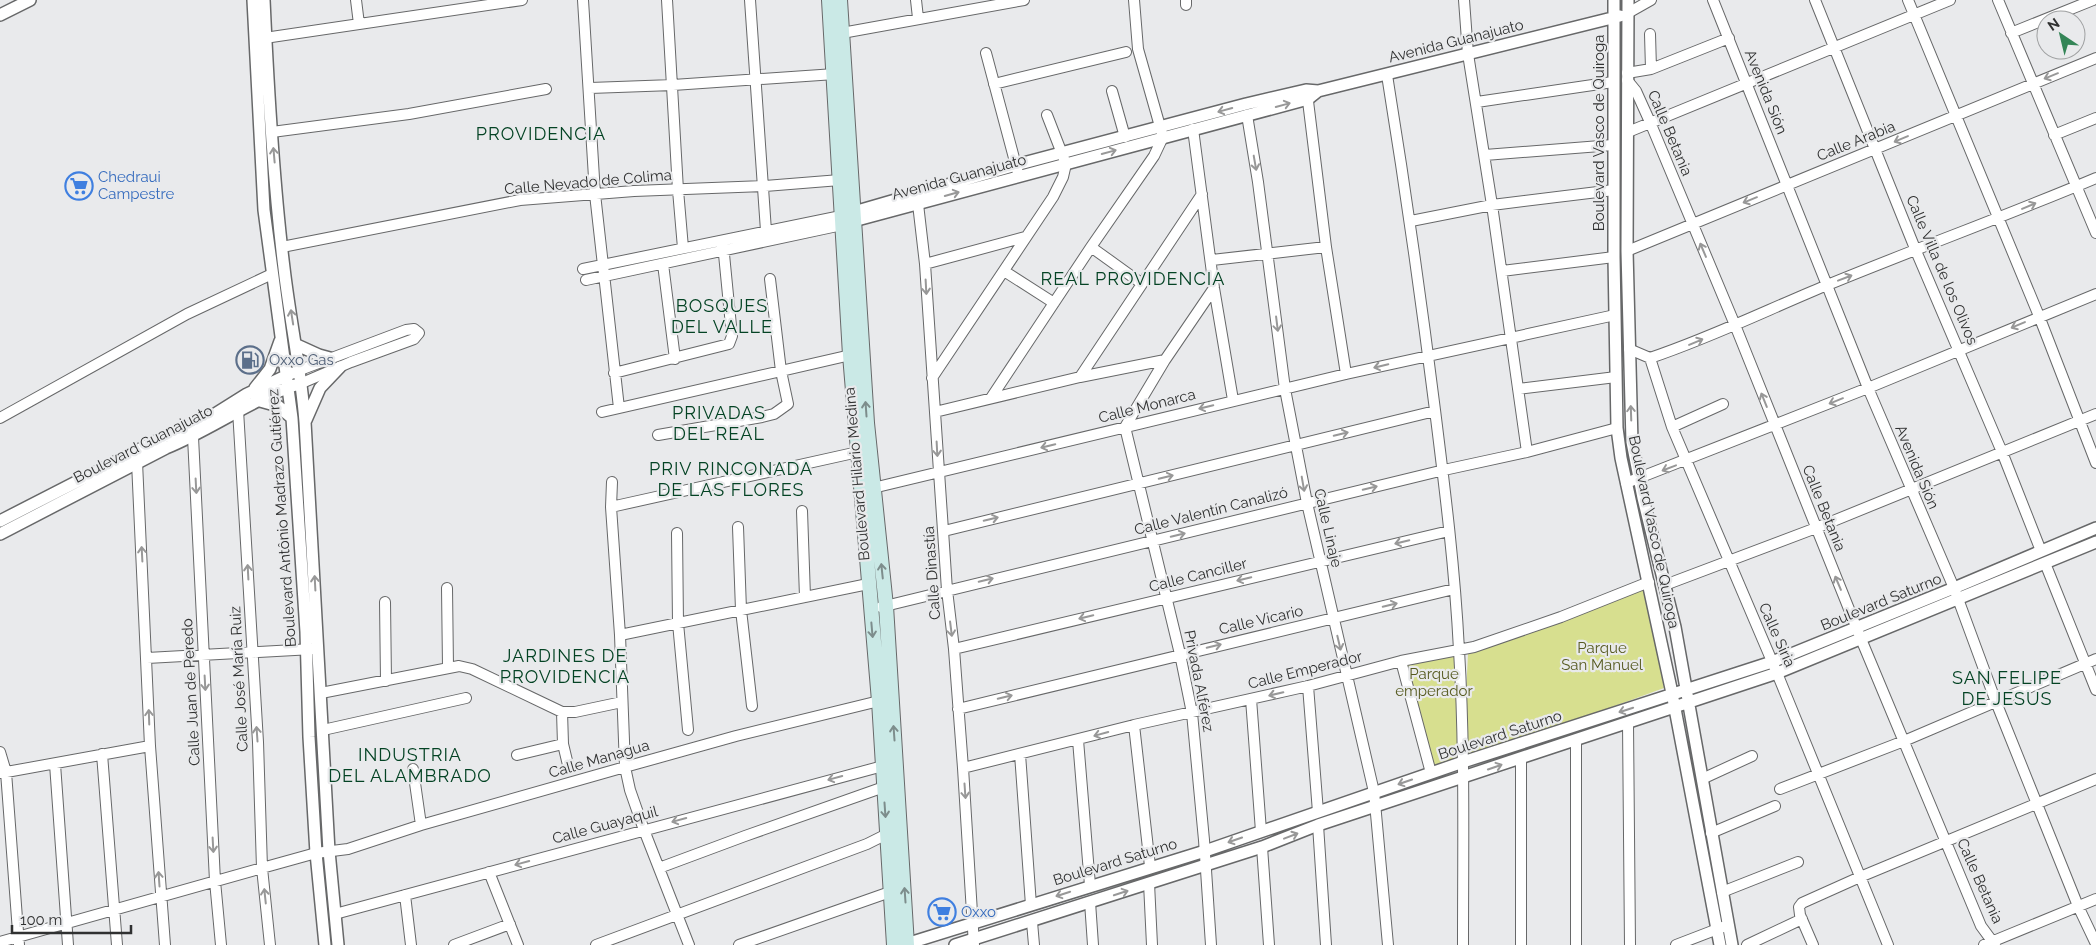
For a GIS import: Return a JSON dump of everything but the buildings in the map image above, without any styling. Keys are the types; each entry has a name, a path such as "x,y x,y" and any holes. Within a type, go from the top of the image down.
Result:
{"main road":[{"name":"Boulevard Hilario Medina","path":"830,0 840,180 848,218"},
{"name":"Boulevard Hilario Medina","path":"840,0 848,218 856,354 858,452 879,701 890,892 903,945"},
{"name":"Boulevard Hilario Medina","path":"856,354 886,606 903,945"}],"street":[{"path":"0,15 30,0"},
{"name":"Boulevard Antônio Madrazo Gutiérrez","path":"253,0 272,132 282,247 302,383 329,851 338,945"},
{"name":"Boulevard Antônio Madrazo Gutiérrez","path":"264,0 260,39 264,210 292,418 316,853 325,945"},
{"path":"356,0 359,24"},
{"path":"260,39 522,0"},
{"path":"583,0 590,88 595,194 619,408"},
{"path":"667,0 683,248"},
{"path":"750,0 765,186 766,231"},
{"path":"916,0 918,18"},
{"path":"842,33 1024,0"},
{"path":"991,398 1154,156 1162,132 1138,50 1134,0"},
{"path":"1464,0 1468,54 1485,154 1527,452"},
{"name":"Avenida Guanajuato","path":"586,280 663,264 766,231 848,218 1018,170 1602,19 1614,8 1650,0"},
{"name":"Avenida Sión","path":"1713,0 1826,285 1910,488 1956,593 1996,702 2078,906 2096,944"},
{"name":"Calle Villa de los Olivos","path":"1815,0 1916,251 1960,351 2041,551"},
{"path":"1908,0 2039,316 2096,463"},
{"path":"1628,132 1746,82 1950,0"},
{"path":"1998,0 2096,233"},
{"path":"2011,33 2093,0"},
{"name":"Boulevard Vasco de Quiroga","path":"1629,4 1627,251 1632,442 1639,479 1675,626 1687,702 1732,945"},
{"name":"Boulevard Vasco de Quiroga","path":"1614,8 1614,257 1617,428 1626,483 1672,693 1720,945"},
{"name":"Calle Betania","path":"1650,34 1651,69"},
{"path":"1627,77 1729,38"},
{"path":"994,84 1126,52"},
{"path":"986,53 1018,170"},
{"name":"Calle Arabia","path":"1627,251 2096,58"},
{"path":"590,88 673,85 835,74"},
{"path":"1387,75 1411,221 1444,470 1459,650 1463,762 1463,945"},
{"name":"Calle Betania","path":"1627,77 1636,90 1650,122 1735,325 1859,634 1981,926 1991,944"},
{"path":"1477,102 1613,82"},
{"path":"272,132 408,114 546,88"},
{"path":"1112,91 1125,137"},
{"path":"1311,93 1326,248 1346,374"},
{"name":"Avenida Guanajuato","path":"1064,159 1125,137 1193,130 1247,115 1311,93"},
{"path":"932,378 1004,271 1063,177 1064,159 1047,115"},
{"name":"Calle Linaje","path":"1247,115 1268,253 1285,388 1307,503 1377,806 1388,945"},
{"path":"2054,135 2096,118"},
{"path":"1193,130 1212,260 1214,288 1233,400"},
{"path":"1485,154 1614,145"},
{"name":"Avenida Guanajuato","path":"583,269 683,248 723,246 918,204 1018,170"},
{"path":"1629,349 1650,358 1689,345 1826,285 1998,219 2096,178"},
{"name":"Calle Nevado de Colima","path":"282,247 512,202 595,194 765,186 840,180"},
{"path":"1411,221 1492,205 1614,190"},
{"path":"1080,376 1202,194"},
{"name":"Calle Dinastía","path":"918,204 925,264 938,472 947,590 954,649 974,942"},
{"path":"925,264 1025,237"},
{"path":"614,373 729,344 731,341 723,246"},
{"path":"1092,246 1141,283"},
{"path":"1212,260 1326,248"},
{"path":"1502,271 1614,257"},
{"path":"663,264 674,359"},
{"path":"1004,271 1054,303"},
{"path":"0,418 187,314 272,274"},
{"path":"658,436 762,417 782,410 788,404 781,371 770,279"},
{"path":"1125,427 1165,360 1214,288"},
{"path":"1626,483 1775,426 2096,294"},
{"name":"Calle Monarca","path":"873,488 1233,400 1511,336 1615,315"},
{"path":"300,370 406,330 414,328 418,331 418,336 414,339 302,383"},
{"path":"280,340 270,369 256,396 278,406 292,418"},
{"path":"296,346 330,358"},
{"path":"602,412 856,354"},
{"name":"Calle Siria","path":"1650,358 1672,427 1777,673 1888,945"},
{"path":"935,412 1080,376 1165,360"},
{"path":"305,422 320,388 340,367"},
{"name":"Boulevard Guanajuato","path":"0,534 137,462 193,437 238,410 286,375 300,370"},
{"path":"1518,389 1616,377"},
{"name":"Boulevard Guanajuato","path":"0,520 164,437 204,421 256,396 302,383"},
{"path":"1672,427 1723,404"},
{"name":"Calle José María Ruiz","path":"238,410 253,652 262,868 270,945"},
{"path":"944,531 1435,411"},
{"path":"1665,585 1816,528 1910,488 2096,414"},
{"name":"Privada Alférez","path":"1125,427 1180,654 1192,713 1205,850 1211,945"},
{"name":"Calle Valentín Canalizó","path":"870,608 886,606 1444,470 1527,452 1617,428"},
{"name":"Calle Juan de Peredo","path":"193,437 215,881 221,945"},
{"path":"611,507 858,452"},
{"path":"137,462 150,746 165,945"},
{"path":"612,482 611,507 620,635 625,767 630,790 644,830 689,945"},
{"path":"802,511 805,597"},
{"path":"738,527 741,610 752,706"},
{"name":"Boulevard Saturno","path":"955,945 974,942 1090,902 1262,847 1318,825 1777,673 1859,634 1956,593 2041,551 2096,528"},
{"name":"Calle Canciller","path":"954,649 1449,531"},
{"path":"677,532 678,623 688,730"},
{"name":"Boulevard Saturno","path":"1956,593 2045,563 2096,542"},
{"path":"2045,563 2096,690"},
{"name":"Calle Emperador","path":"963,768 1134,725 1308,686 1401,661 1459,650 1493,641 1561,617 1649,582"},
{"path":"620,635 868,584"},
{"path":"447,588 448,667"},
{"name":"Calle Vicario","path":"958,709 1454,589"},
{"path":"385,602 386,681"},
{"name":"Boulevard Saturno","path":"903,945 1205,850 1463,762 1859,634"},
{"path":"147,658 318,649"},
{"path":"1780,789 1904,741 2096,659"},
{"path":"1401,661 1431,773"},
{"path":"321,693 459,666 472,669 562,712 575,712 622,702"},
{"path":"1308,686 1318,812"},
{"path":"323,730 466,698"},
{"path":"1251,699 1261,831"},
{"name":"Calle Managua","path":"0,942 19,941 66,924 215,881 316,853 348,849 421,825 736,736 879,701"},
{"path":"562,712 563,744 568,765"},
{"path":"1628,723 1630,945"},
{"path":"1134,725 1150,866"},
{"path":"1078,740 1090,885"},
{"path":"1576,740 1576,945"},
{"path":"518,755 563,744"},
{"path":"3,773 150,746"},
{"path":"0,752 19,941"},
{"path":"102,754 117,945"},
{"path":"1020,754 1031,905"},
{"path":"1702,779 1752,756"},
{"path":"1521,758 1521,945"},
{"path":"55,764 68,945"},
{"name":"Calle Guayaquil","path":"335,914 883,766"},
{"path":"413,769 421,825"},
{"path":"1813,945 1802,919 1799,906 1811,898 2096,779"},
{"path":"659,868 884,787"},
{"path":"1711,832 1775,806"},
{"path":"1318,825 1326,945"},
{"path":"596,945 867,844 887,834"},
{"path":"1262,847 1268,945"},
{"path":"1722,892 1798,862"},
{"path":"489,872 518,945"},
{"path":"1149,883 1152,945"},
{"path":"739,945 890,892"},
{"path":"406,895 411,945"},
{"path":"1991,944 2096,899"},
{"path":"1090,902 1093,945"},
{"path":"1747,945 1802,919"},
{"path":"1032,922 1034,945"},
{"path":"454,945 510,924"},
{"path":"1680,944 1728,924"}],"green space":[{"name":"Parque San Manuel","path":"1646,586 1664,688 1431,773 1401,661 1459,650 1463,753 1468,654"}],"place":[{"name":"Chedraui Campestre","path":"79,186"},
{"name":"Oxxo Gas","path":"250,360"},
{"name":"Oxxo","path":"942,912"}],"district":[{"name":"PROVIDENCIA","path":"541,133"},
{"name":"REAL PROVIDENCIA","path":"1133,278"},
{"name":"BOSQUES DEL VALLE","path":"722,315"},
{"name":"PRIVADAS DEL REAL","path":"719,422"},
{"name":"PRIV RINCONADA DE LAS FLORES","path":"731,478"},
{"name":"JARDINES DE PROVIDENCIA","path":"565,665"},
{"name":"SAN FELIPE DE JESUS","path":"2007,688"},
{"name":"INDUSTRIA DEL ALAMBRADO","path":"410,764"}],"park label":[{"name":"Parque emperador","path":"1434,682"}]}
